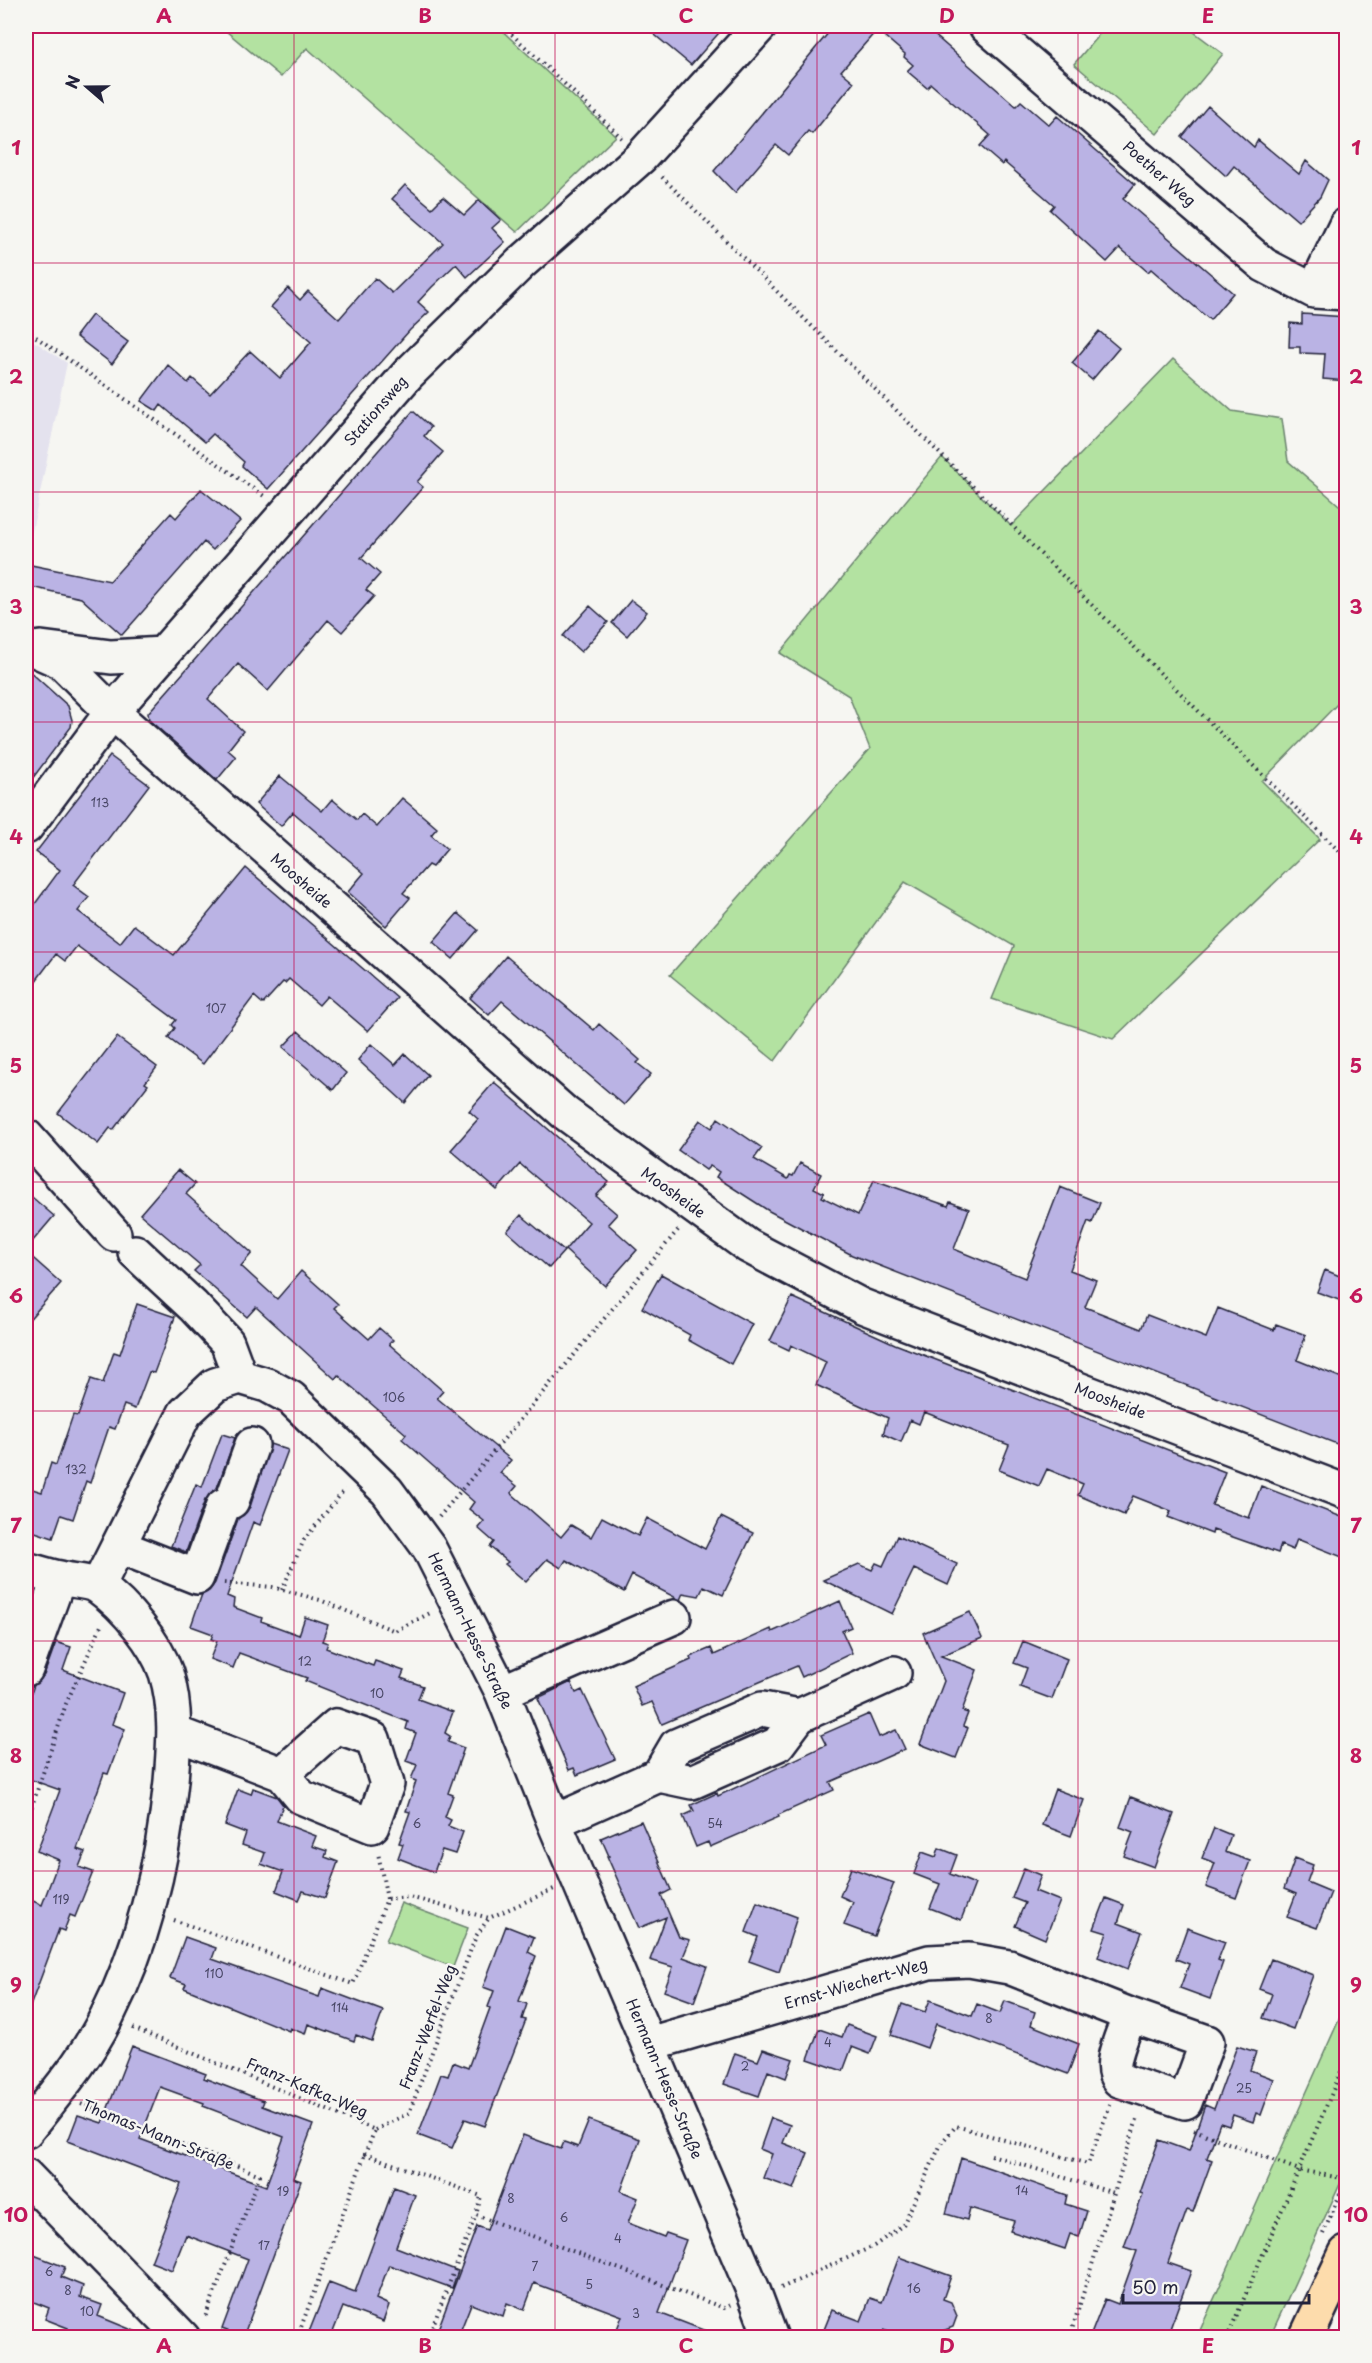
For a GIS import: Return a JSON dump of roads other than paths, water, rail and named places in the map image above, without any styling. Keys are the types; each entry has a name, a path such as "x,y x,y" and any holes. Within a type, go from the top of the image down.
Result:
{"main road":[{"path":"1305,2337 1347,2253"}],"street":[{"name":"Stationsweg","path":"26,827 112,712 408,374 521,263 641,156 760,26"},
{"name":"Poether Weg","path":"986,26 1264,266 1314,291 1347,293"},
{"path":"1314,291 1347,225"},
{"path":"28,646 111,657 163,654"},
{"name":"Moosheide","path":"28,646 62,662 112,712 565,1113 747,1246 862,1306 1347,1492"},
{"path":"26,1136 125,1243 193,1306 227,1342 240,1377 215,1385 185,1413 118,1546 106,1593"},
{"name":"Hermann-Hesse-Straße","path":"240,1377 267,1386 291,1398 387,1491 429,1548 502,1692 554,1822 771,2337"},
{"path":"118,1546 197,1577 223,1506 232,1501 252,1445"},
{"path":"26,1569 106,1593 137,1624 154,1648 166,1672 175,1733 167,1824 148,1910 107,2017 81,2062 26,2131"},
{"path":"26,1670 59,1578"},
{"path":"502,1692 674,1617"},
{"path":"554,1822 659,1775 675,1746 762,1708 799,1716 894,1673"},
{"path":"175,1733 282,1774 301,1797 372,1826 387,1784 373,1739 336,1726 282,1774"},
{"name":"Ernst-Wiechert-Weg","path":"649,2044 929,1962 969,1960 1009,1967 1130,2015 1207,2042 1185,2102 1132,2084 1115,2075 1113,2065 1130,2015"},
{"path":"26,2176 192,2332"}]}
